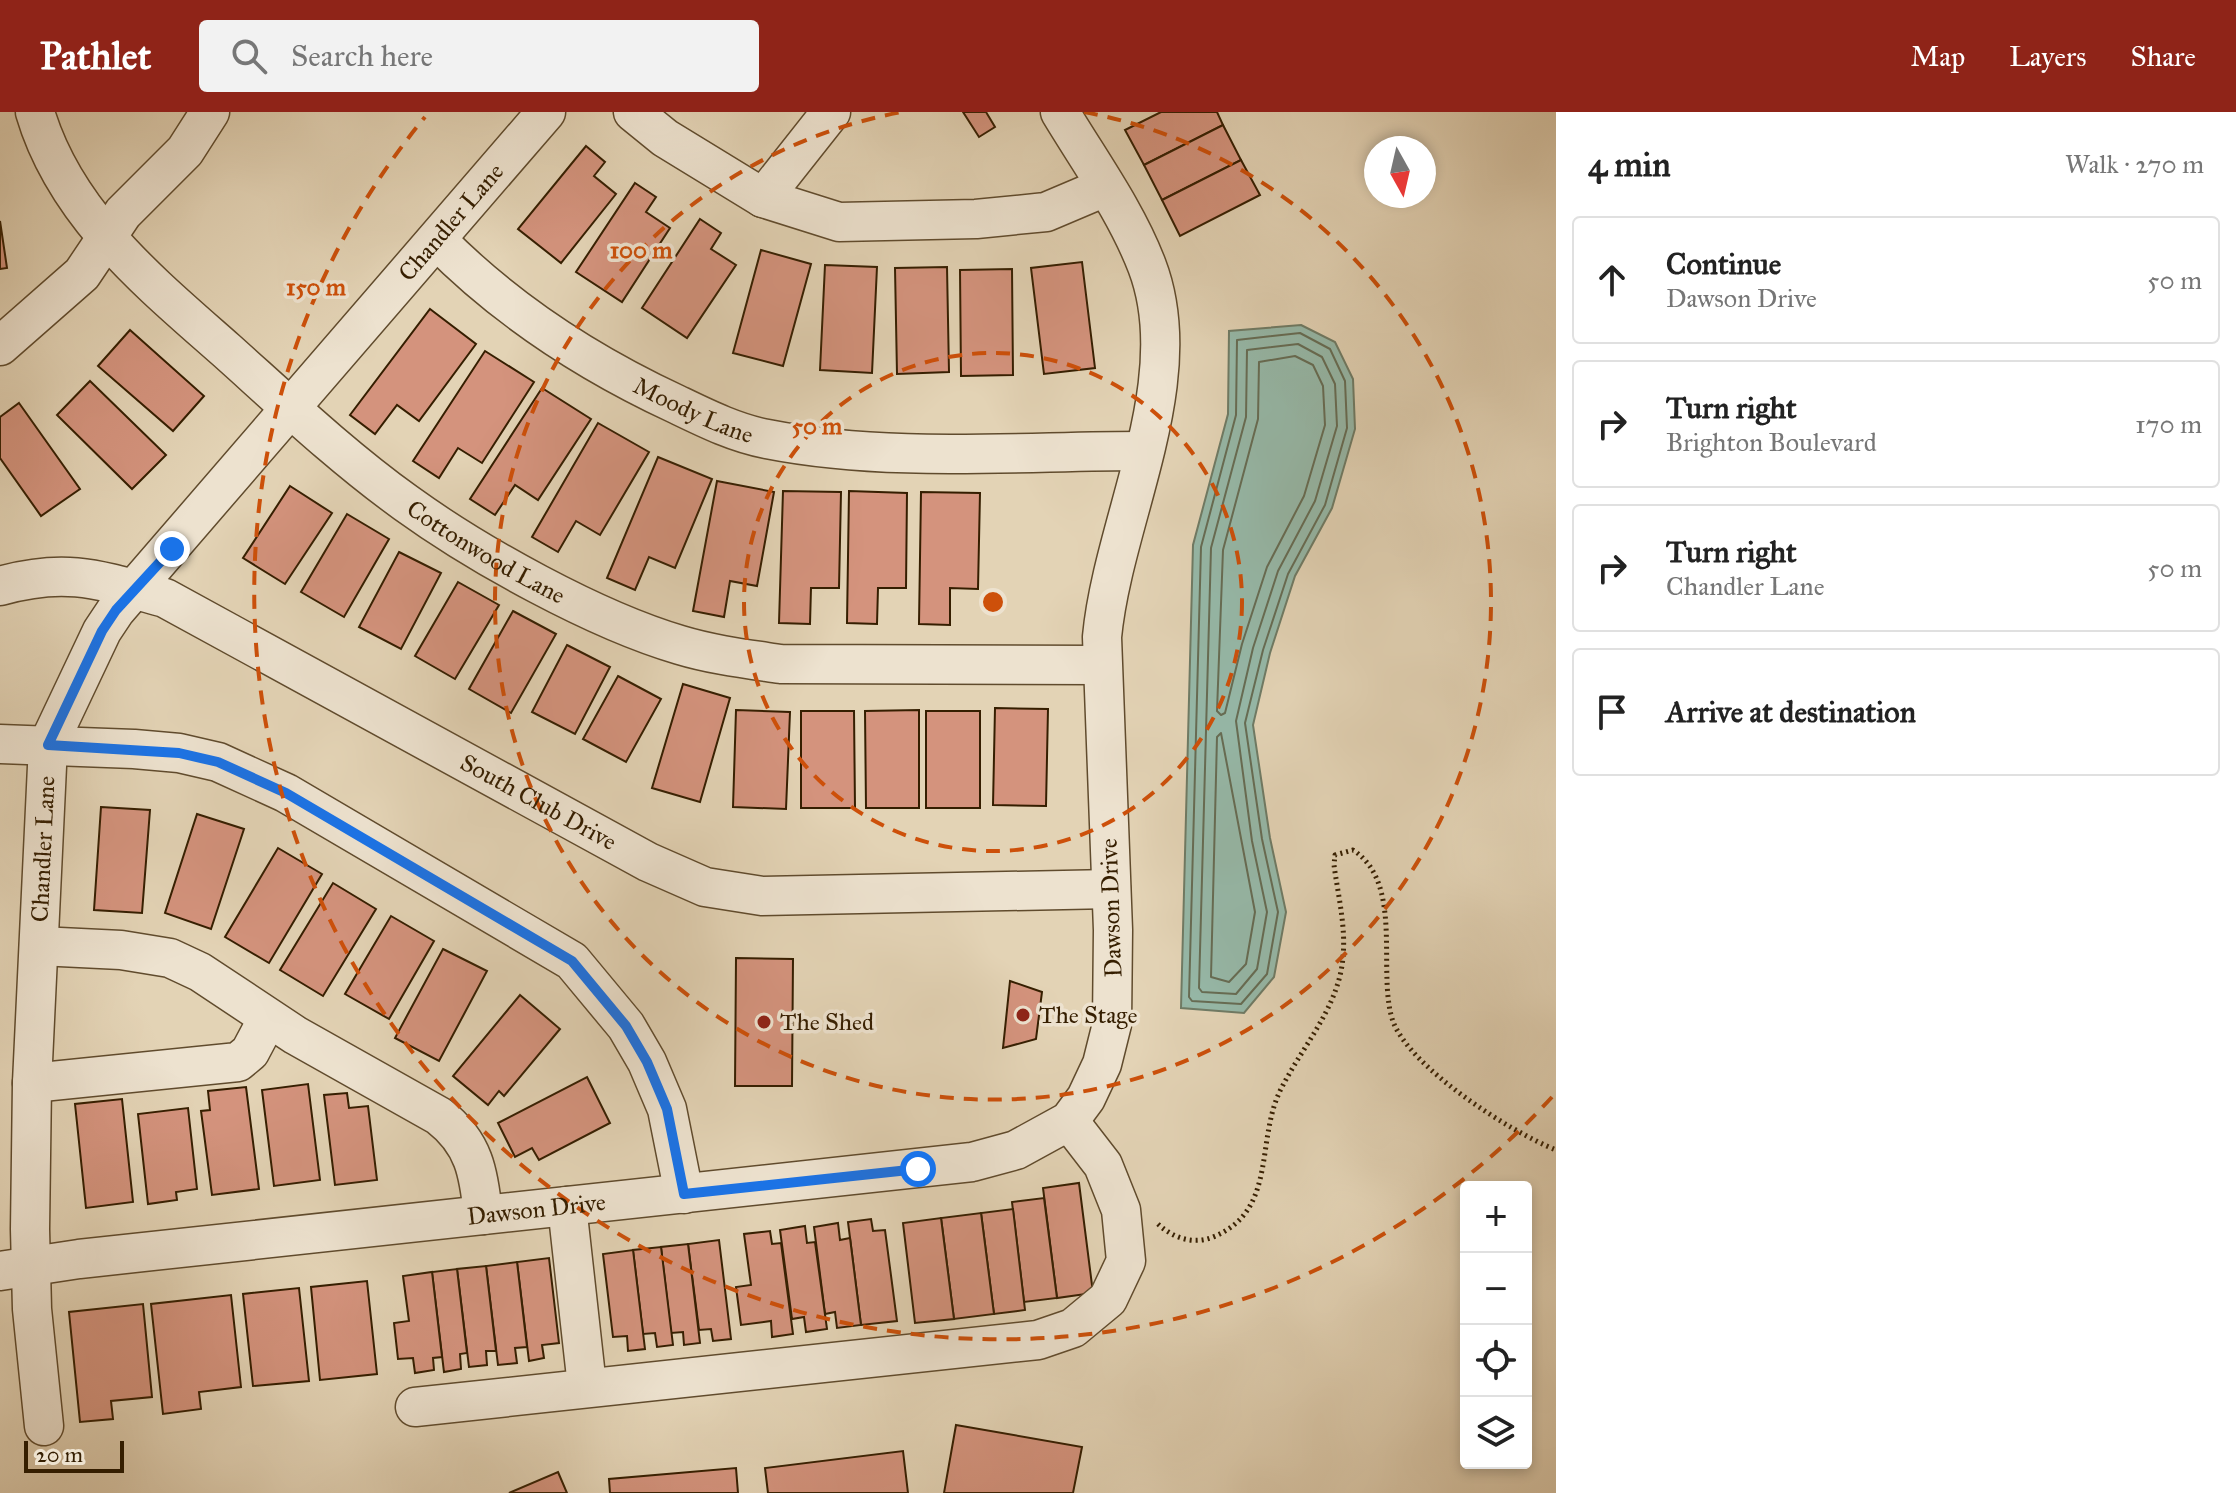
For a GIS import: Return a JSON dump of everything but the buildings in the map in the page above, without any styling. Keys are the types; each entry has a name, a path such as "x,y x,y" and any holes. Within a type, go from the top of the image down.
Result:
{"street":[{"name":"Cottonwood Lane","path":"35,112 55,162 93,223 139,273 290,408 385,487 440,527 631,628 681,646 781,664 1101,665"},
{"path":"0,346 82,274 123,213 185,151 210,112"},
{"name":"Chandler Lane","path":"44,1426 16,1268 32,1083 48,745 102,631 134,590 546,112"},
{"path":"633,112 665,138 763,198 839,222 976,219 1046,212 1105,187"},
{"path":"763,198 831,112"},
{"name":"Dawson Drive","path":"16,1268 972,1162 1016,1150 1069,1121 1086,1098 1102,1064 1112,1024 1111,889 1101,665 1105,605 1143,451 1159,366 1155,298 1148,268 1124,216 1060,112"},
{"name":"Moody Lane","path":"437,240 459,263 548,334 605,371 714,422 765,439 875,451 1143,451"},
{"name":"South Club Drive","path":"0,586 53,575 88,577 165,598 658,867 705,887 762,896 1111,889"},
{"path":"0,744 179,753 244,772 286,793 572,961 626,1026 647,1062 667,1109 684,1194"},
{"path":"39,946 121,950 170,958 200,972 268,1018 456,1130 478,1167 483,1215"},
{"path":"32,1083 238,1062 250,1052 268,1018"},
{"path":"415,1407 587,1386 1038,1340 1073,1328 1108,1299 1126,1261 1121,1210 1103,1165 1069,1121"},
{"path":"567,1206 587,1386"}],"path":[{"path":"1152,1211 1159,1225 1186,1241 1205,1240 1222,1234 1249,1211 1261,1185 1275,1101 1325,1015 1339,977 1343,940 1334,865 1335,855 1345,850 1353,850 1367,863 1383,902 1388,942 1388,1001 1399,1034 1429,1066 1478,1107 1531,1140 1556,1150"}],"water":[{"path":"1301,325 1335,342 1353,379 1355,429 1332,508 1295,576 1270,653 1253,725 1270,838 1286,912 1274,977 1244,1013 1181,1008 1193,545 1228,414 1229,331"}],"place":[{"name":"The Stage","path":"1023,1015"},
{"name":"The Shed","path":"764,1022"}],"route":[{"path":"172,549 116,610 102,631 48,745 179,753 244,772 286,793 572,961 626,1026 647,1062 667,1109 684,1194 918,1169"}]}
